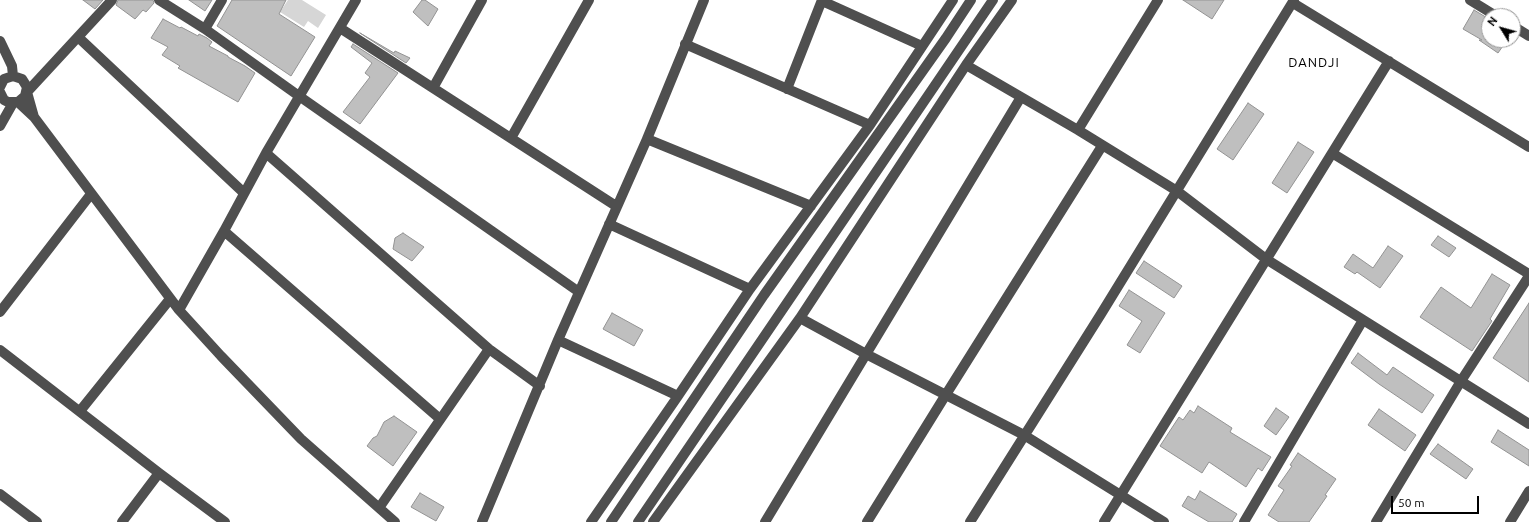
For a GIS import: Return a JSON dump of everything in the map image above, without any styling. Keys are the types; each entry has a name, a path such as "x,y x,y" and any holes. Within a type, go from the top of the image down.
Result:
{"street":[{"path":"0,126 15,103 22,100 26,92 112,0"},
{"path":"159,0 205,29 578,292"},
{"path":"205,29 222,0"},
{"path":"179,310 224,232 298,96 356,0"},
{"path":"433,88 482,0"},
{"path":"511,138 589,0"},
{"path":"482,522 578,292 646,139 704,0"},
{"path":"787,89 822,0 922,46"},
{"path":"591,522 750,289 870,125 952,0"},
{"path":"611,522 764,295 946,38 971,0"},
{"path":"638,522 993,0"},
{"path":"653,522 800,318 966,65 1012,0"},
{"path":"1078,130 1158,0"},
{"path":"1470,0 1483,8"},
{"path":"970,522 1294,1 1388,61 1529,147"},
{"path":"340,28 616,206"},
{"path":"78,37 244,193"},
{"path":"0,41 12,66 13,76"},
{"path":"686,44 870,125"},
{"path":"1104,522 1388,61"},
{"path":"966,65 1078,130 1177,191 1266,259 1529,424"},
{"path":"34,117 26,92 25,83 22,79 13,76 4,79 0,87 4,100 15,103 34,117 179,310 301,439 395,522"},
{"path":"765,522 1021,97"},
{"path":"646,139 811,206"},
{"path":"867,522 1102,146"},
{"path":"266,153 489,349 540,386"},
{"path":"1332,153 1529,275 1461,381 1376,522"},
{"path":"0,312 91,194"},
{"path":"609,224 750,289"},
{"path":"224,232 440,419"},
{"path":"80,411 170,299"},
{"path":"800,318 945,396 1024,435 1164,522"},
{"path":"1244,522 1363,320"},
{"path":"558,340 678,396"},
{"path":"379,508 489,349"},
{"path":"0,350 225,522"},
{"path":"122,522 159,473"},
{"path":"1510,522 1529,491"},
{"path":"0,494 37,522"}],"shaded area":[{"path":"288,0 302,0 326,15 318,28 308,21 304,27 280,12"}],"building":[{"path":"83,0 103,0 95,9"},
{"path":"118,0 153,0 154,3 146,12 143,10 135,19 116,5"},
{"path":"189,0 212,0 205,11"},
{"path":"232,0 286,0 279,14 315,37 291,76 217,26"},
{"path":"422,0 425,0 438,9 428,26 413,12"},
{"path":"1183,0 1224,0 1212,19"},
{"path":"1474,10 1481,14 1481,39 1463,29"},
{"path":"163,19 198,36 199,34 207,38 212,42 209,46 255,73 238,102 178,68 180,66 162,55 168,47 151,38"},
{"path":"360,33 394,53 395,51 410,58 406,63"},
{"path":"353,44 398,73 360,124 343,112 370,77 365,73 372,63 351,47"},
{"path":"1491,48 1501,48 1498,53"},
{"path":"1248,103 1264,114 1233,160 1217,149"},
{"path":"1298,142 1314,152 1287,193 1272,183"},
{"path":"403,233 424,247 412,261 393,249 395,238"},
{"path":"1438,236 1456,248 1449,257 1431,245"},
{"path":"1388,246 1403,256 1380,288 1357,272 1355,274 1344,267 1353,254 1373,268"},
{"path":"1144,261 1182,286 1174,298 1136,273"},
{"path":"1492,274 1510,285 1490,319 1492,321 1472,351 1420,317 1441,287 1471,308"},
{"path":"1129,290 1165,313 1140,353 1127,345 1142,321 1119,306"},
{"path":"1529,303 1529,382 1493,358"},
{"path":"612,313 643,330 634,346 603,329"},
{"path":"1358,353 1387,375 1393,367 1434,395 1422,413 1351,363"},
{"path":"1198,406 1232,428 1230,432 1271,457 1262,471 1258,468 1246,487 1209,462 1202,473 1160,446 1179,417 1183,420 1190,410 1194,413"},
{"path":"1276,408 1289,417 1276,435 1264,426"},
{"path":"1379,409 1416,435 1405,451 1368,425"},
{"path":"394,416 417,432 393,466 367,446 373,438 377,436 384,422"},
{"path":"1498,430 1529,450 1529,466 1491,442"},
{"path":"1438,444 1473,469 1466,479 1430,454"},
{"path":"1298,453 1336,479 1325,495 1327,496 1309,522 1279,522 1268,515 1284,490 1278,486 1292,466 1290,465"},
{"path":"1200,491 1237,514 1232,522 1209,522 1182,506 1188,496 1195,500"},
{"path":"420,493 444,507 436,521 411,507"}],"district":[{"name":"DANDJI","path":"1314,63"}]}
